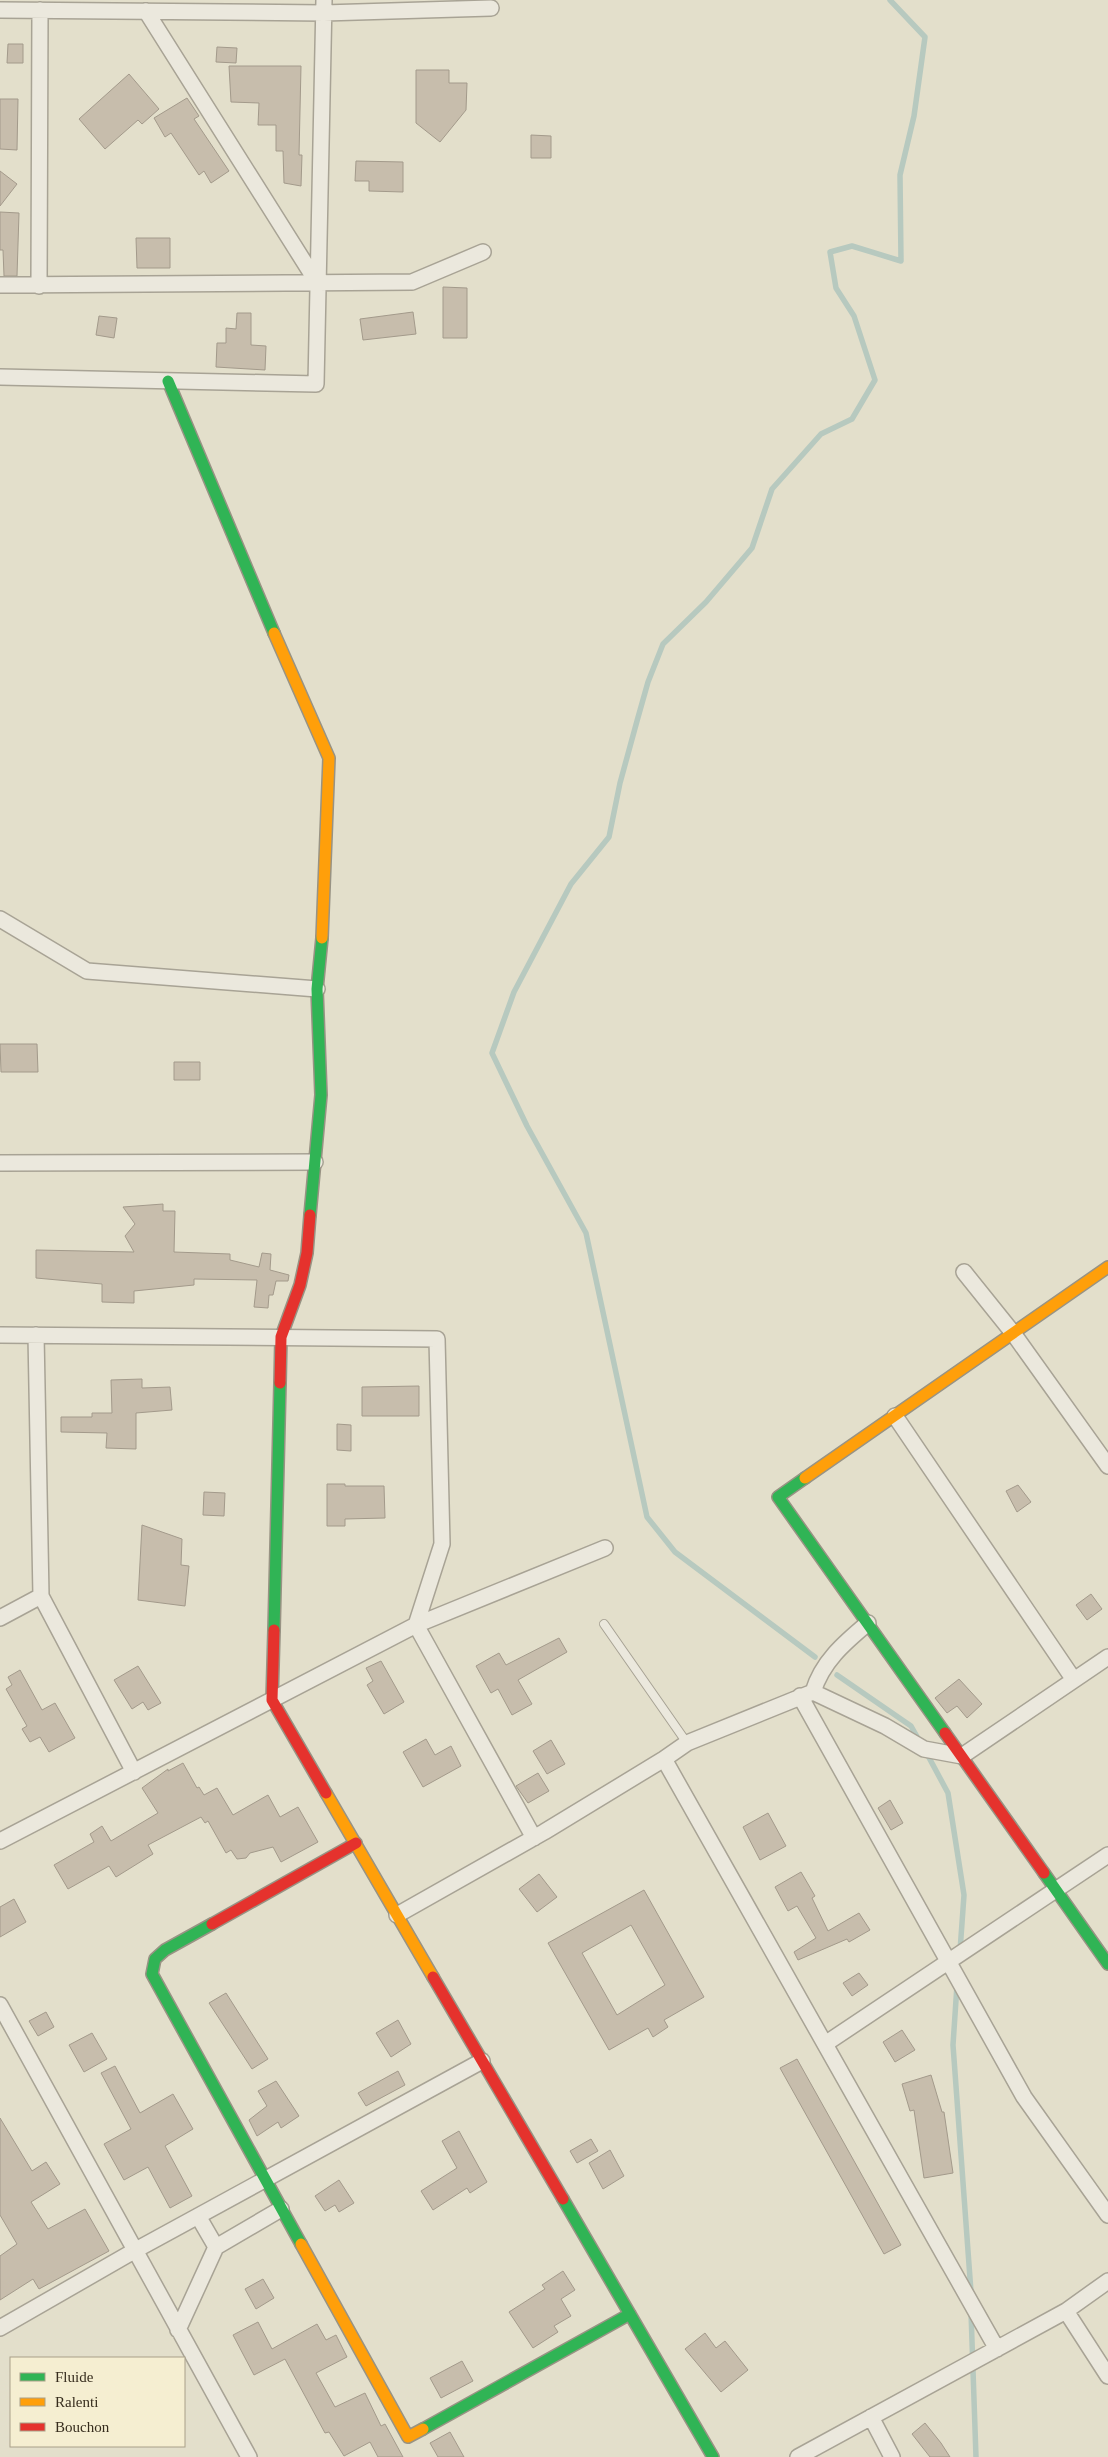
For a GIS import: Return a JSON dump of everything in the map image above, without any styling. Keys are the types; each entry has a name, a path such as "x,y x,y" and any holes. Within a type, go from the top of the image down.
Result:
{"street":[{"path":"0,377 316,384 324,6"},
{"path":"0,10 146,11 324,6 491,8"},
{"path":"39,286 40,10"},
{"path":"146,11 318,284"},
{"path":"0,285 412,282 483,252"},
{"path":"168,381 240,554 330,758 322,951 317,989 321,1095 307,1253 300,1286 281,1337 272,1700 713,2457"},
{"path":"0,918 87,971 317,989"},
{"path":"0,1163 315,1162"},
{"path":"1108,1267 778,1498 1108,1964"},
{"path":"964,1272 1013,1334 1108,1466"},
{"path":"0,1335 437,1339 442,1544 416,1625 534,1838"},
{"path":"36,1336 41,1596 134,1772"},
{"path":"895,1416 1074,1680"},
{"path":"0,1841 416,1625 605,1548"},
{"path":"0,1618 41,1596"},
{"path":"397,1915 534,1838 687,1743 807,1694 818,1675 838,1649 868,1623"},
{"path":"807,1694 885,1726 924,1748 962,1756 1108,1657"},
{"path":"807,1694 948,1962 1024,2097 1108,2215"},
{"path":"664,1759 997,2349"},
{"path":"356,1843 166,1950 155,1959 152,1974 408,2437 630,2314"},
{"path":"825,2044 1108,1855"},
{"path":"0,2006 249,2457"},
{"path":"0,2328 134,2251 482,2061"},
{"path":"178,2330 216,2247 281,2209"},
{"path":"198,2216 216,2247"},
{"path":"798,2457 1066,2311 1108,2281"},
{"path":"1066,2311 1108,2376"},
{"path":"871,2417 892,2457"}],"lane":[{"path":"604,1624 687,1743"}],"building":[{"path":"8,44 23,44 23,63 7,63"},
{"path":"217,47 237,48 236,63 216,62"},
{"path":"229,66 301,66 299,155 302,155 301,186 284,183 283,151 276,151 276,125 258,125 259,103 231,102"},
{"path":"416,70 449,70 449,83 467,83 466,110 440,142 416,123"},
{"path":"129,74 159,109 142,124 138,120 105,149 79,119"},
{"path":"187,98 199,116 194,119 229,171 211,183 204,171 199,175 171,133 165,137 154,118"},
{"path":"0,99 18,99 17,150 0,149"},
{"path":"531,135 551,136 551,158 531,158"},
{"path":"356,161 403,162 403,192 369,191 369,181 355,181"},
{"path":"0,171 17,184 0,206"},
{"path":"0,212 19,213 17,276 4,276 3,250 0,250"},
{"path":"136,238 170,238 170,268 137,268"},
{"path":"443,287 467,288 467,338 443,338"},
{"path":"413,312 416,334 363,340 360,319"},
{"path":"237,313 251,313 251,345 266,346 265,370 216,367 217,343 226,343 226,328 236,329"},
{"path":"99,316 117,318 114,338 96,335"},
{"path":"0,1044 37,1044 38,1072 1,1072"},
{"path":"174,1062 200,1062 200,1080 174,1080"},
{"path":"163,1204 163,1211 175,1211 174,1252 230,1254 230,1260 259,1267 262,1253 271,1254 270,1270 289,1275 288,1281 276,1281 273,1295 269,1295 268,1308 254,1307 257,1280 194,1279 194,1285 134,1291 134,1303 102,1302 102,1284 36,1278 36,1250 134,1252 125,1236 135,1224 123,1207"},
{"path":"142,1379 142,1388 170,1387 172,1410 136,1413 136,1449 106,1448 107,1433 61,1432 61,1417 92,1417 92,1413 112,1413 111,1380"},
{"path":"419,1386 419,1416 362,1416 362,1387"},
{"path":"337,1424 351,1425 351,1451 337,1450"},
{"path":"327,1484 384,1486 385,1518 345,1519 345,1526 327,1526"},
{"path":"1018,1485 1031,1502 1017,1512 1006,1491"},
{"path":"204,1492 225,1493 224,1516 203,1515"},
{"path":"142,1525 182,1539 181,1565 189,1566 185,1606 138,1600"},
{"path":"1091,1594 1102,1609 1087,1620 1076,1605"},
{"path":"559,1638 567,1652 518,1680 532,1704 512,1715 498,1689 491,1693 476,1666 499,1653 506,1665"},
{"path":"381,1661 404,1702 384,1714 367,1685 373,1681 366,1668"},
{"path":"138,1666 161,1703 148,1710 143,1702 132,1709 114,1680"},
{"path":"20,1670 42,1710 55,1703 75,1738 49,1752 40,1737 30,1742 22,1729 27,1726 6,1689 12,1685 8,1677"},
{"path":"959,1679 982,1704 967,1718 957,1706 947,1713 935,1698"},
{"path":"426,1739 435,1755 451,1746 461,1766 423,1787 403,1752"},
{"path":"551,1740 565,1764 547,1774 533,1751"},
{"path":"183,1763 197,1788 199,1787 204,1795 217,1788 233,1815 268,1795 280,1817 298,1807 318,1842 281,1862 273,1847 250,1853 246,1858 237,1859 231,1850 226,1853 208,1821 205,1823 201,1817 148,1845 153,1854 116,1877 109,1866 68,1889 54,1865 94,1842 90,1834 102,1826 111,1841 158,1813 142,1788 168,1769 168,1771"},
{"path":"538,1773 549,1791 528,1803 516,1786"},
{"path":"890,1800 903,1823 891,1830 878,1808"},
{"path":"768,1813 786,1846 760,1860 743,1827"},
{"path":"801,1872 815,1896 812,1898 828,1931 859,1913 870,1930 849,1942 847,1939 798,1960 794,1952 816,1938 797,1906 788,1911 775,1887"},
{"path":"539,1874 557,1897 537,1912 519,1889"},
{"path":"644,1890 704,1997 664,2020 668,2027 653,2037 648,2028 609,2050 548,1943","holes":["631,1925 665,1985 617,2015 582,1953"]},
{"path":"14,1899 26,1922 0,1937 0,1907"},
{"path":"859,1973 868,1985 852,1996 843,1983"},
{"path":"226,1993 268,2059 252,2069 209,2003"},
{"path":"46,2012 54,2027 38,2036 29,2021"},
{"path":"398,2020 411,2044 391,2057 376,2033"},
{"path":"902,2030 915,2050 895,2062 883,2042"},
{"path":"92,2033 107,2059 84,2072 69,2045"},
{"path":"797,2059 901,2245 884,2254 780,2068"},
{"path":"115,2066 140,2113 173,2094 193,2129 165,2146 192,2196 170,2208 148,2167 124,2180 104,2144 131,2129 101,2073"},
{"path":"398,2071 405,2085 366,2106 358,2093"},
{"path":"931,2075 942,2112 944,2112 953,2173 924,2178 914,2110 910,2111 902,2084"},
{"path":"276,2081 299,2116 281,2128 278,2122 257,2136 249,2120 267,2106 258,2091"},
{"path":"0,2118 32,2171 46,2162 60,2184 31,2202 48,2229 85,2209 109,2251 39,2289 33,2279 0,2300 0,2256 17,2244 0,2215"},
{"path":"459,2131 487,2182 470,2193 467,2188 433,2210 421,2191 457,2168 442,2141"},
{"path":"591,2139 598,2151 577,2163 570,2151"},
{"path":"610,2150 624,2176 603,2189 589,2163"},
{"path":"339,2180 354,2203 339,2212 335,2205 325,2211 315,2196"},
{"path":"563,2271 575,2290 561,2299 571,2316 554,2326 558,2332 533,2348 509,2312 545,2289 542,2285"},
{"path":"263,2279 274,2298 256,2309 245,2289"},
{"path":"258,2322 272,2349 317,2324 326,2340 336,2335 347,2357 316,2373 335,2407 365,2393 381,2426 385,2424 403,2457 378,2457 370,2442 344,2456 329,2432 325,2433 285,2359 254,2375 233,2335"},
{"path":"705,2333 716,2348 725,2341 748,2370 721,2392 685,2349"},
{"path":"462,2361 473,2381 441,2398 430,2378"},
{"path":"925,2423 950,2457 930,2457 912,2434"},
{"path":"450,2432 464,2457 438,2457 430,2443"}],"waterway":[{"path":"815,1657 675,1552 647,1517 586,1233 527,1126 492,1053 514,992 571,884 609,837 620,783 637,721 648,682 663,644 706,602 752,548 772,489 821,434 852,419 875,380 854,316 836,288 830,252 852,246 901,261 900,175 914,116 925,37 890,0"},
{"path":"837,1675 911,1726 920,1742"},
{"path":"926,1752 948,1793 964,1895 960,1951"},
{"path":"957,1985 953,2045 971,2292"},
{"path":"971,2312 976,2457"}],"traffic: fast":[{"path":"168,381 274,633"},
{"path":"310,1215 321,1095 317,989 322,938"},
{"path":"274,1630 280,1383"},
{"path":"805,1478 778,1497 945,1733"},
{"path":"1044,1873 1108,1964"},
{"path":"212,1924 165,1950 155,1959 152,1974 301,2244"},
{"path":"563,2199 713,2457"},
{"path":"423,2429 630,2314"}],"traffic: slow":[{"path":"274,633 329,758 322,938"},
{"path":"805,1478 1108,1267"},
{"path":"326,1793 433,1977"},
{"path":"301,2244 408,2437 423,2429"}],"traffic: jam":[{"path":"280,1383 281,1337 300,1285 307,1253 310,1215"},
{"path":"274,1630 272,1700 326,1793"},
{"path":"945,1733 1044,1873"},
{"path":"212,1924 356,1843"},
{"path":"433,1977 563,2199"}]}
